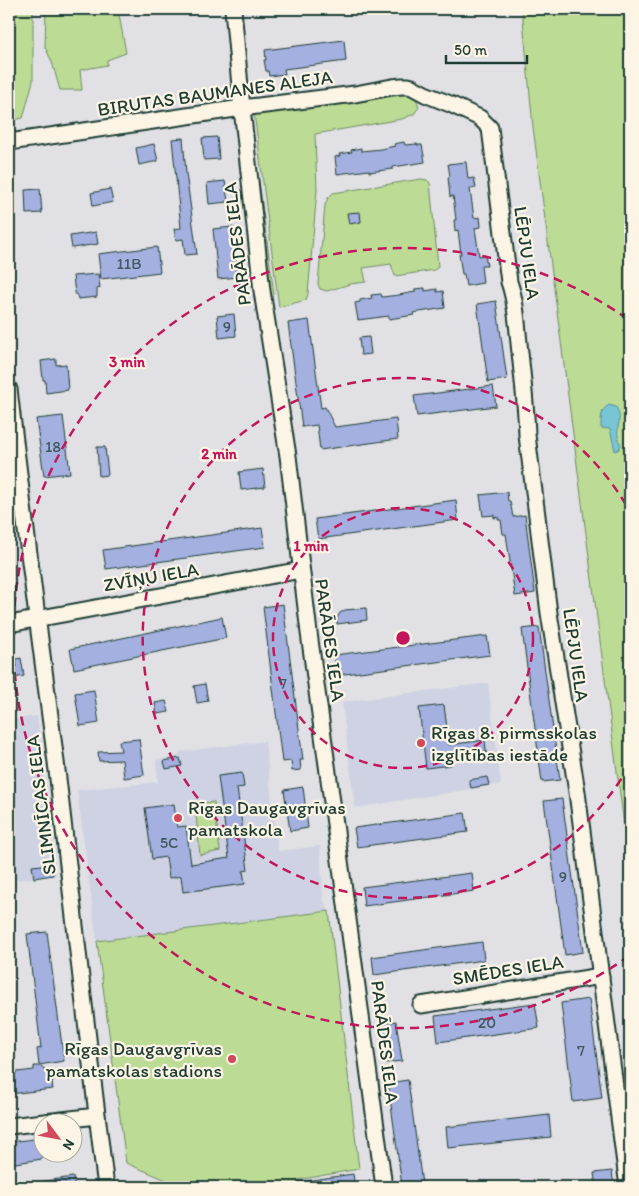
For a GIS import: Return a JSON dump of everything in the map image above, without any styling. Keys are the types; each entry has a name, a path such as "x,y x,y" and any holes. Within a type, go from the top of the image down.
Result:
{"street":[{"name":"PARĀDES IELA","path":"233,9 262,291 287,452 301,570 384,1187"},
{"name":"BIRUTAS BAUMANES ALEJA","path":"9,142 242,108 355,94 397,86 408,86 450,104 480,118 490,128"},
{"name":"LĒPJU IELA","path":"490,128 517,324 527,416 527,435 549,613 577,792 628,1187"},
{"name":"SLIMNĪCAS IELA","path":"9,389 106,1187"},
{"name":"ZVĪŅU IELA","path":"9,624 301,570"},
{"name":"SMĒDES IELA","path":"421,1004 601,976"},
{"path":"9,1126 96,1116"}],"shaded area":[{"name":"Rīgas 8. pirmsskolas izglītības iestāde","path":"488,683 501,784 355,808 342,702"},
{"path":"37,716 56,875 9,881 9,720"},
{"name":"Rīgas Daugavgrīvas pamatskola","path":"265,741 278,851 320,846 323,899 329,911 97,941 77,790 158,782 156,760 179,756 179,752"}],"green space":[{"path":"9,9 33,9 33,81 23,118 9,121"},
{"path":"46,9 118,9 126,53 107,60 107,65 80,70 82,90 60,90 52,62 45,47"},
{"path":"522,9 630,9 630,871 533,127"},
{"path":"406,92 416,98 419,107 414,114 402,119 315,134 317,190 308,294 306,300 279,307 254,112"},
{"path":"421,179 427,180 430,183 438,266 435,270 395,276 391,264 363,268 366,282 350,284 327,291 320,289 318,284 325,205 328,198 333,193"},
{"path":"259,181 274,294 269,300 257,200"},
{"path":"214,802 220,851 200,855 195,804"},
{"path":"329,911 359,1169 297,1180 298,1186 291,1187 183,1187 126,1163 97,941"}],"water":[{"path":"609,405 616,407 619,415 618,439 621,445 615,451 610,429 601,428 603,412"}],"building":[{"path":"344,40 346,61 284,69 285,74 269,76 268,71 266,71 265,50"},
{"path":"217,137 219,159 204,160 202,138"},
{"path":"183,138 197,254 185,255 183,239 176,240 174,229 181,228 172,139"},
{"path":"404,142 405,145 422,145 425,162 393,167 393,169 337,174 335,157 340,156 339,154 361,148 361,151 381,149"},
{"path":"154,144 158,161 139,165 136,148"},
{"path":"466,162 468,179 474,178 476,188 470,189 474,218 480,217 481,227 475,228 479,256 485,255 487,266 481,266 483,283 466,286 459,254 461,254 458,230 455,231 454,220 456,220 453,196 450,197 448,164"},
{"path":"225,181 228,202 209,204 207,183"},
{"path":"40,189 42,213 26,214 25,190"},
{"path":"110,189 113,202 93,206 91,193"},
{"path":"360,212 361,222 349,224 347,213"},
{"path":"233,227 238,277 218,279 213,229"},
{"path":"96,232 98,244 72,248 70,236"},
{"path":"157,247 160,272 101,279 98,254"},
{"path":"98,274 100,288 97,289 97,297 78,299 77,294 75,294 73,276"},
{"path":"425,288 425,291 437,289 437,292 443,291 445,308 389,319 389,316 358,320 355,303 360,302 360,300 372,298 371,295 381,294 382,297 399,295 415,292 415,289"},
{"path":"496,301 507,379 488,382 477,304"},
{"path":"234,314 236,336 219,338 217,316"},
{"path":"309,320 321,408 325,407 335,427 396,419 398,439 320,450 317,425 302,427 288,323"},
{"path":"369,337 371,354 361,355 359,338"},
{"path":"56,359 56,365 66,364 68,390 46,393 41,361"},
{"path":"493,386 496,406 417,416 414,396"},
{"path":"63,416 70,473 44,476 36,419"},
{"path":"97,447 105,447 108,475 99,476"},
{"path":"263,469 265,487 241,490 239,472"},
{"path":"507,492 513,517 525,515 535,593 515,596 506,534 503,534 501,520 498,520 498,517 494,518 494,515 483,516 480,495"},
{"path":"456,500 458,520 318,539 315,519"},
{"path":"262,528 265,547 106,569 103,550"},
{"path":"283,604 303,760 300,760 301,770 292,771 291,761 282,762 263,607"},
{"path":"366,608 367,620 337,624 337,618 345,610"},
{"path":"222,617 226,638 74,669 70,649"},
{"path":"539,627 560,780 542,782 522,629"},
{"path":"487,636 490,655 337,675 334,655"},
{"path":"21,658 24,676 9,679 9,661"},
{"path":"205,684 208,701 197,703 194,686"},
{"path":"94,690 99,723 80,726 75,693"},
{"path":"166,701 169,712 157,714 155,703"},
{"path":"444,705 449,745 485,740 487,760 475,761 474,754 450,757 451,765 426,768 419,708"},
{"path":"139,739 144,775 124,778 122,760 99,761 98,752 121,751 119,741"},
{"path":"180,758 182,766 166,769 164,761"},
{"path":"242,773 244,787 237,788 248,870 243,871 245,884 183,892 181,876 169,878 166,857 152,859 145,808 174,804 177,827 186,826 191,864 229,858 218,776"},
{"path":"487,777 489,785 471,788 469,780"},
{"path":"303,787 308,828 290,831 284,790"},
{"path":"562,799 583,952 565,955 544,801"},
{"path":"465,813 468,832 357,847 354,828"},
{"path":"52,864 53,875 34,878 32,866"},
{"path":"472,873 474,891 364,906 362,887"},
{"path":"47,932 64,1061 39,1065 37,1049 41,1048 27,934"},
{"path":"482,942 484,960 374,975 372,957"},
{"path":"589,999 602,1098 573,1102 561,1003"},
{"path":"535,1003 539,1028 438,1042 435,1016"},
{"path":"396,1021 402,1061 385,1063 380,1024"},
{"path":"34,1066 41,1066 56,1078 52,1083 53,1089 9,1094 9,1073 34,1070"},
{"path":"408,1080 422,1184 402,1186 388,1083"},
{"path":"549,1115 551,1137 448,1148 446,1127"},
{"path":"32,1139 32,1161 9,1164 9,1142"},
{"path":"612,1171 614,1187 596,1187 594,1173"},
{"path":"353,1174 355,1187 298,1187 298,1182"},
{"path":"73,1177 75,1187 37,1187 37,1182"}],"place":[{"name":"Rīgas 8. pirmsskolas izglītības iestāde","path":"421,743"},
{"name":"Rīgas Daugavgrīvas pamatskola","path":"178,818"},
{"name":"Rīgas Daugavgrīvas pamatskolas stadions","path":"232,1059"}]}
